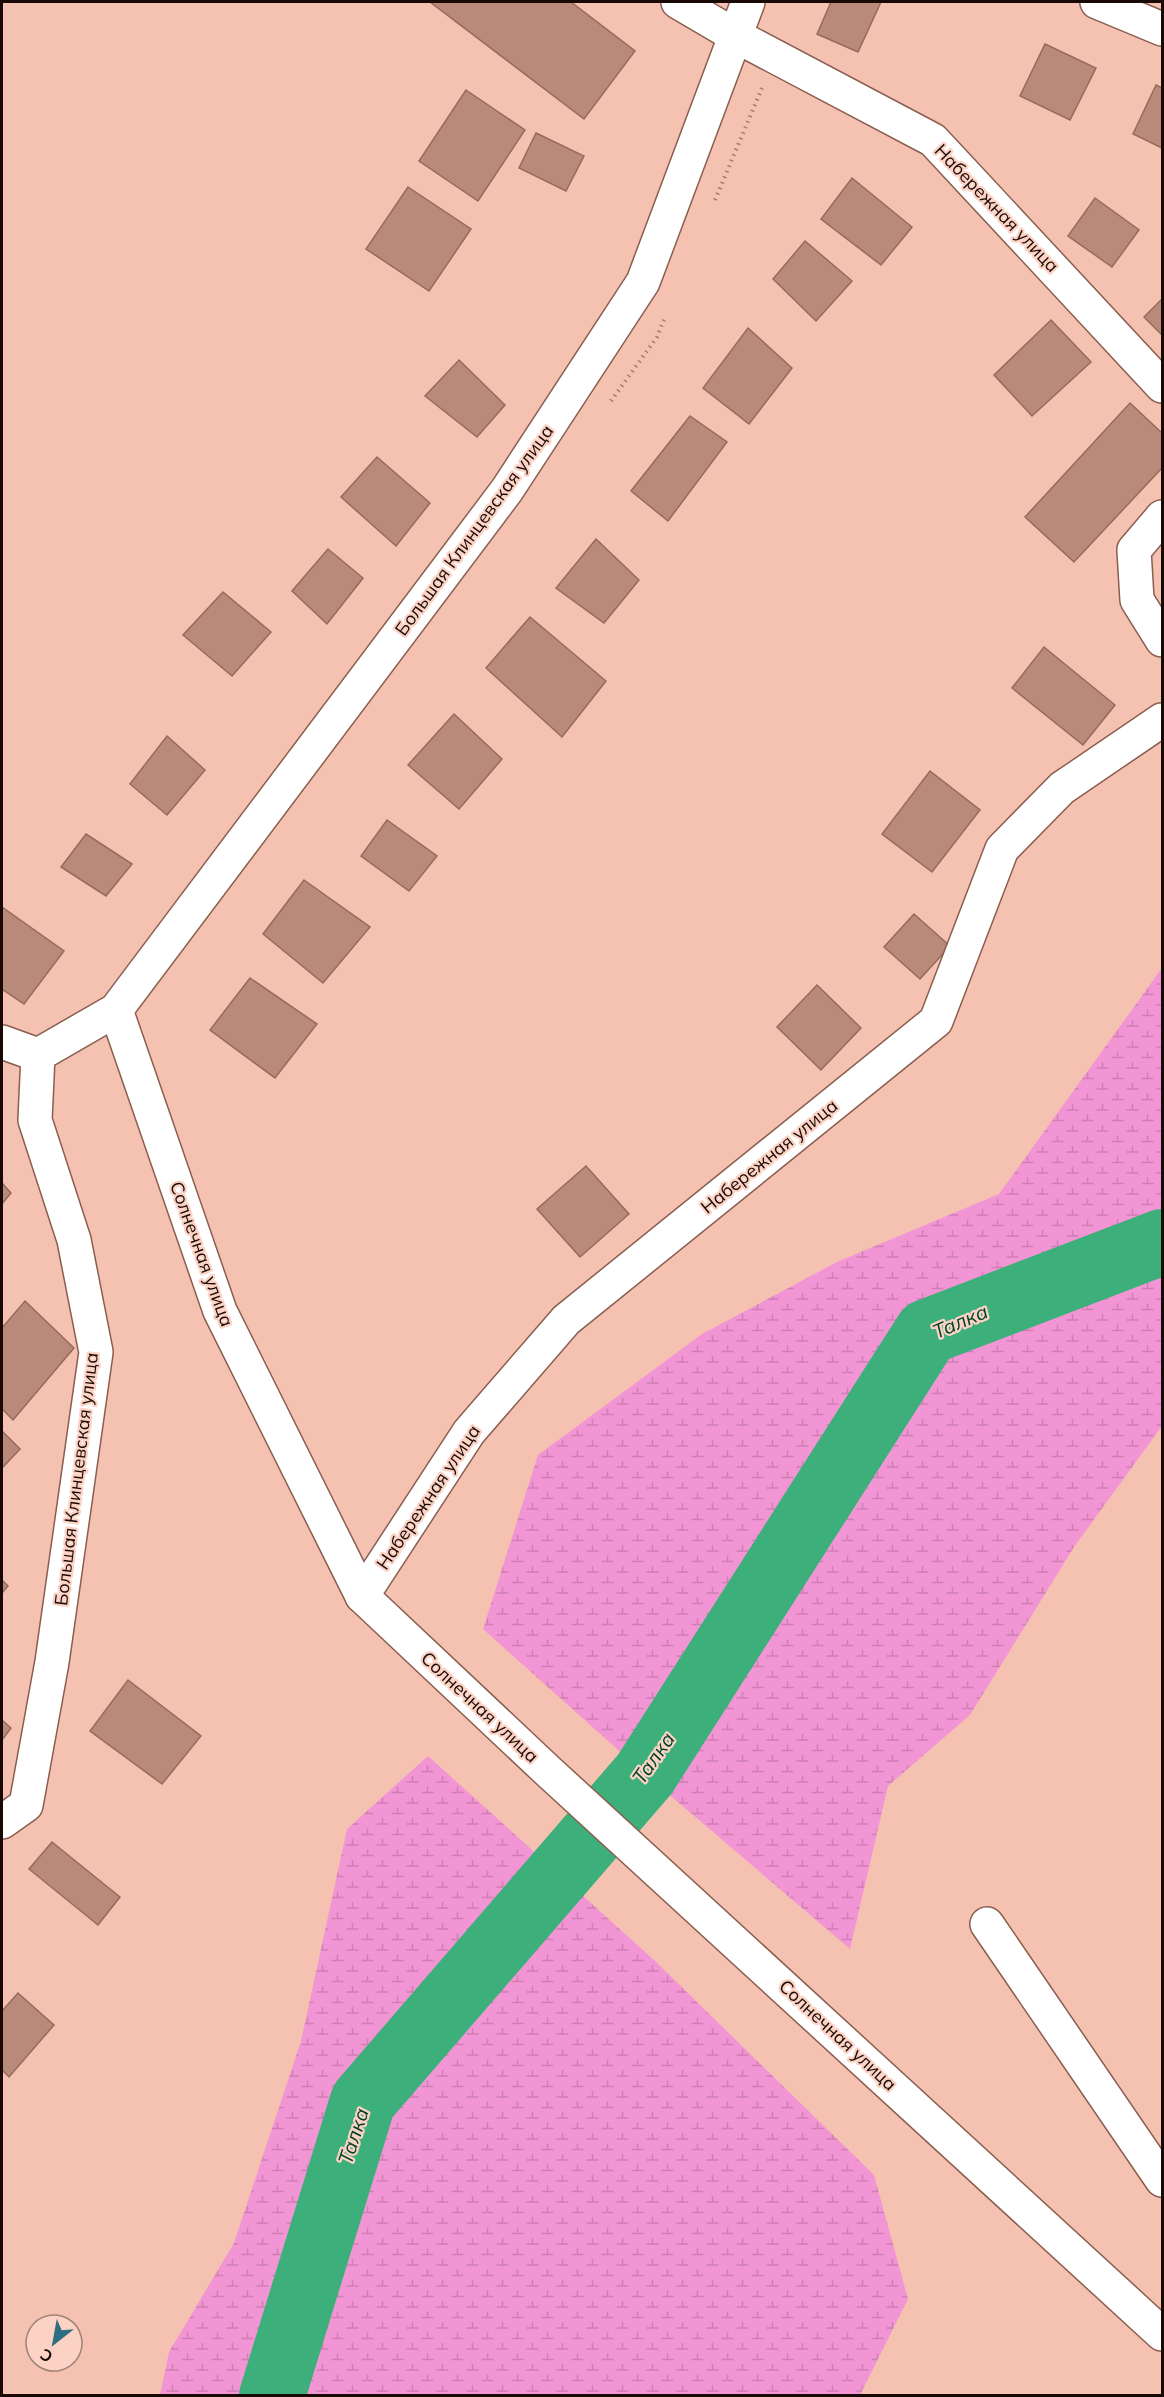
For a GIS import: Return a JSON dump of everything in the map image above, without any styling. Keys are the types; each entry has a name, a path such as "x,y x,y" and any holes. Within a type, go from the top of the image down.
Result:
{"street":[{"name":"Набережная улица","path":"678,2 736,36 933,140 1162,386"},
{"name":"Большая Клинцевская улица","path":"116,1010 507,490 643,282 748,2"},
{"path":"1097,2 1162,29"},
{"path":"1162,517 1134,550 1137,600 1162,640"},
{"name":"Набережная улица","path":"362,1596 469,1432 566,1320 936,1021 1002,849 1062,788 1162,720"},
{"path":"2,1042 38,1055 116,1010"},
{"name":"Солнечная улица","path":"116,1010 220,1311 362,1596 549,1772 635,1848 1162,2334"},
{"name":"Большая Клинцевская улица","path":"2,1822 26,1805 52,1662 96,1352 74,1240 35,1120 38,1055"},
{"path":"987,1924 1162,2180"}],"green space":[{"path":"1162,968 1162,1426 1074,1547 970,1715 888,1786 850,1949 645,1774 483,1629 538,1455 702,1334 837,1262 999,1194"},
{"path":"428,1756 654,1960 874,2175 908,2299 860,2395 160,2395 169,2352 234,2243 301,2041 347,1829"}],"building":[{"path":"430,2 571,2 635,51 584,119"},
{"path":"831,2 881,2 858,52 817,34"},
{"path":"1045,44 1096,68 1070,120 1020,96"},
{"path":"1156,85 1162,88 1162,148 1133,134"},
{"path":"466,90 525,130 478,201 419,161"},
{"path":"536,133 584,156 566,191 519,168"},
{"path":"852,178 912,227 881,265 821,219"},
{"path":"408,187 471,229 429,291 366,249"},
{"path":"1095,198 1139,230 1112,267 1068,236"},
{"path":"805,241 852,281 816,321 773,279"},
{"path":"1162,299 1162,335 1144,317"},
{"path":"1051,320 1091,362 1032,416 994,375"},
{"path":"748,328 792,368 749,424 703,388"},
{"path":"459,360 505,405 477,437 425,396"},
{"path":"1130,403 1162,433 1162,468 1074,562 1025,517"},
{"path":"690,416 727,442 668,521 631,491"},
{"path":"377,457 430,503 396,546 341,497"},
{"path":"596,539 639,580 604,623 556,588"},
{"path":"328,549 363,578 327,624 292,591"},
{"path":"223,592 271,632 232,676 183,635"},
{"path":"530,617 606,681 562,737 486,668"},
{"path":"1044,647 1115,705 1083,745 1012,688"},
{"path":"454,714 502,759 459,809 408,765"},
{"path":"167,736 205,770 167,815 130,784"},
{"path":"930,771 980,810 932,872 882,834"},
{"path":"387,820 437,856 409,891 361,856"},
{"path":"86,834 132,864 106,896 61,867"},
{"path":"304,880 370,927 323,983 263,934"},
{"path":"2,907 64,951 24,1004 2,989"},
{"path":"914,914 950,946 920,979 884,947"},
{"path":"250,978 317,1024 275,1078 210,1030"},
{"path":"817,985 861,1028 821,1070 777,1027"},
{"path":"586,1166 629,1214 580,1257 537,1209"},
{"path":"2,1183 11,1193 2,1204"},
{"path":"25,1301 74,1348 13,1420 2,1409 2,1328"},
{"path":"2,1431 20,1449 2,1468"},
{"path":"2,1580 8,1586 2,1593"},
{"path":"128,1680 201,1736 162,1784 90,1731"},
{"path":"2,1720 11,1728 2,1740"},
{"path":"52,1842 120,1897 98,1925 29,1869"},
{"path":"18,1993 54,2025 9,2077 2,2070 2,2011"}],"waterway":[{"name":"Талка","path":"272,2396 363,2101 645,1774 927,1332 1162,1242"}]}
